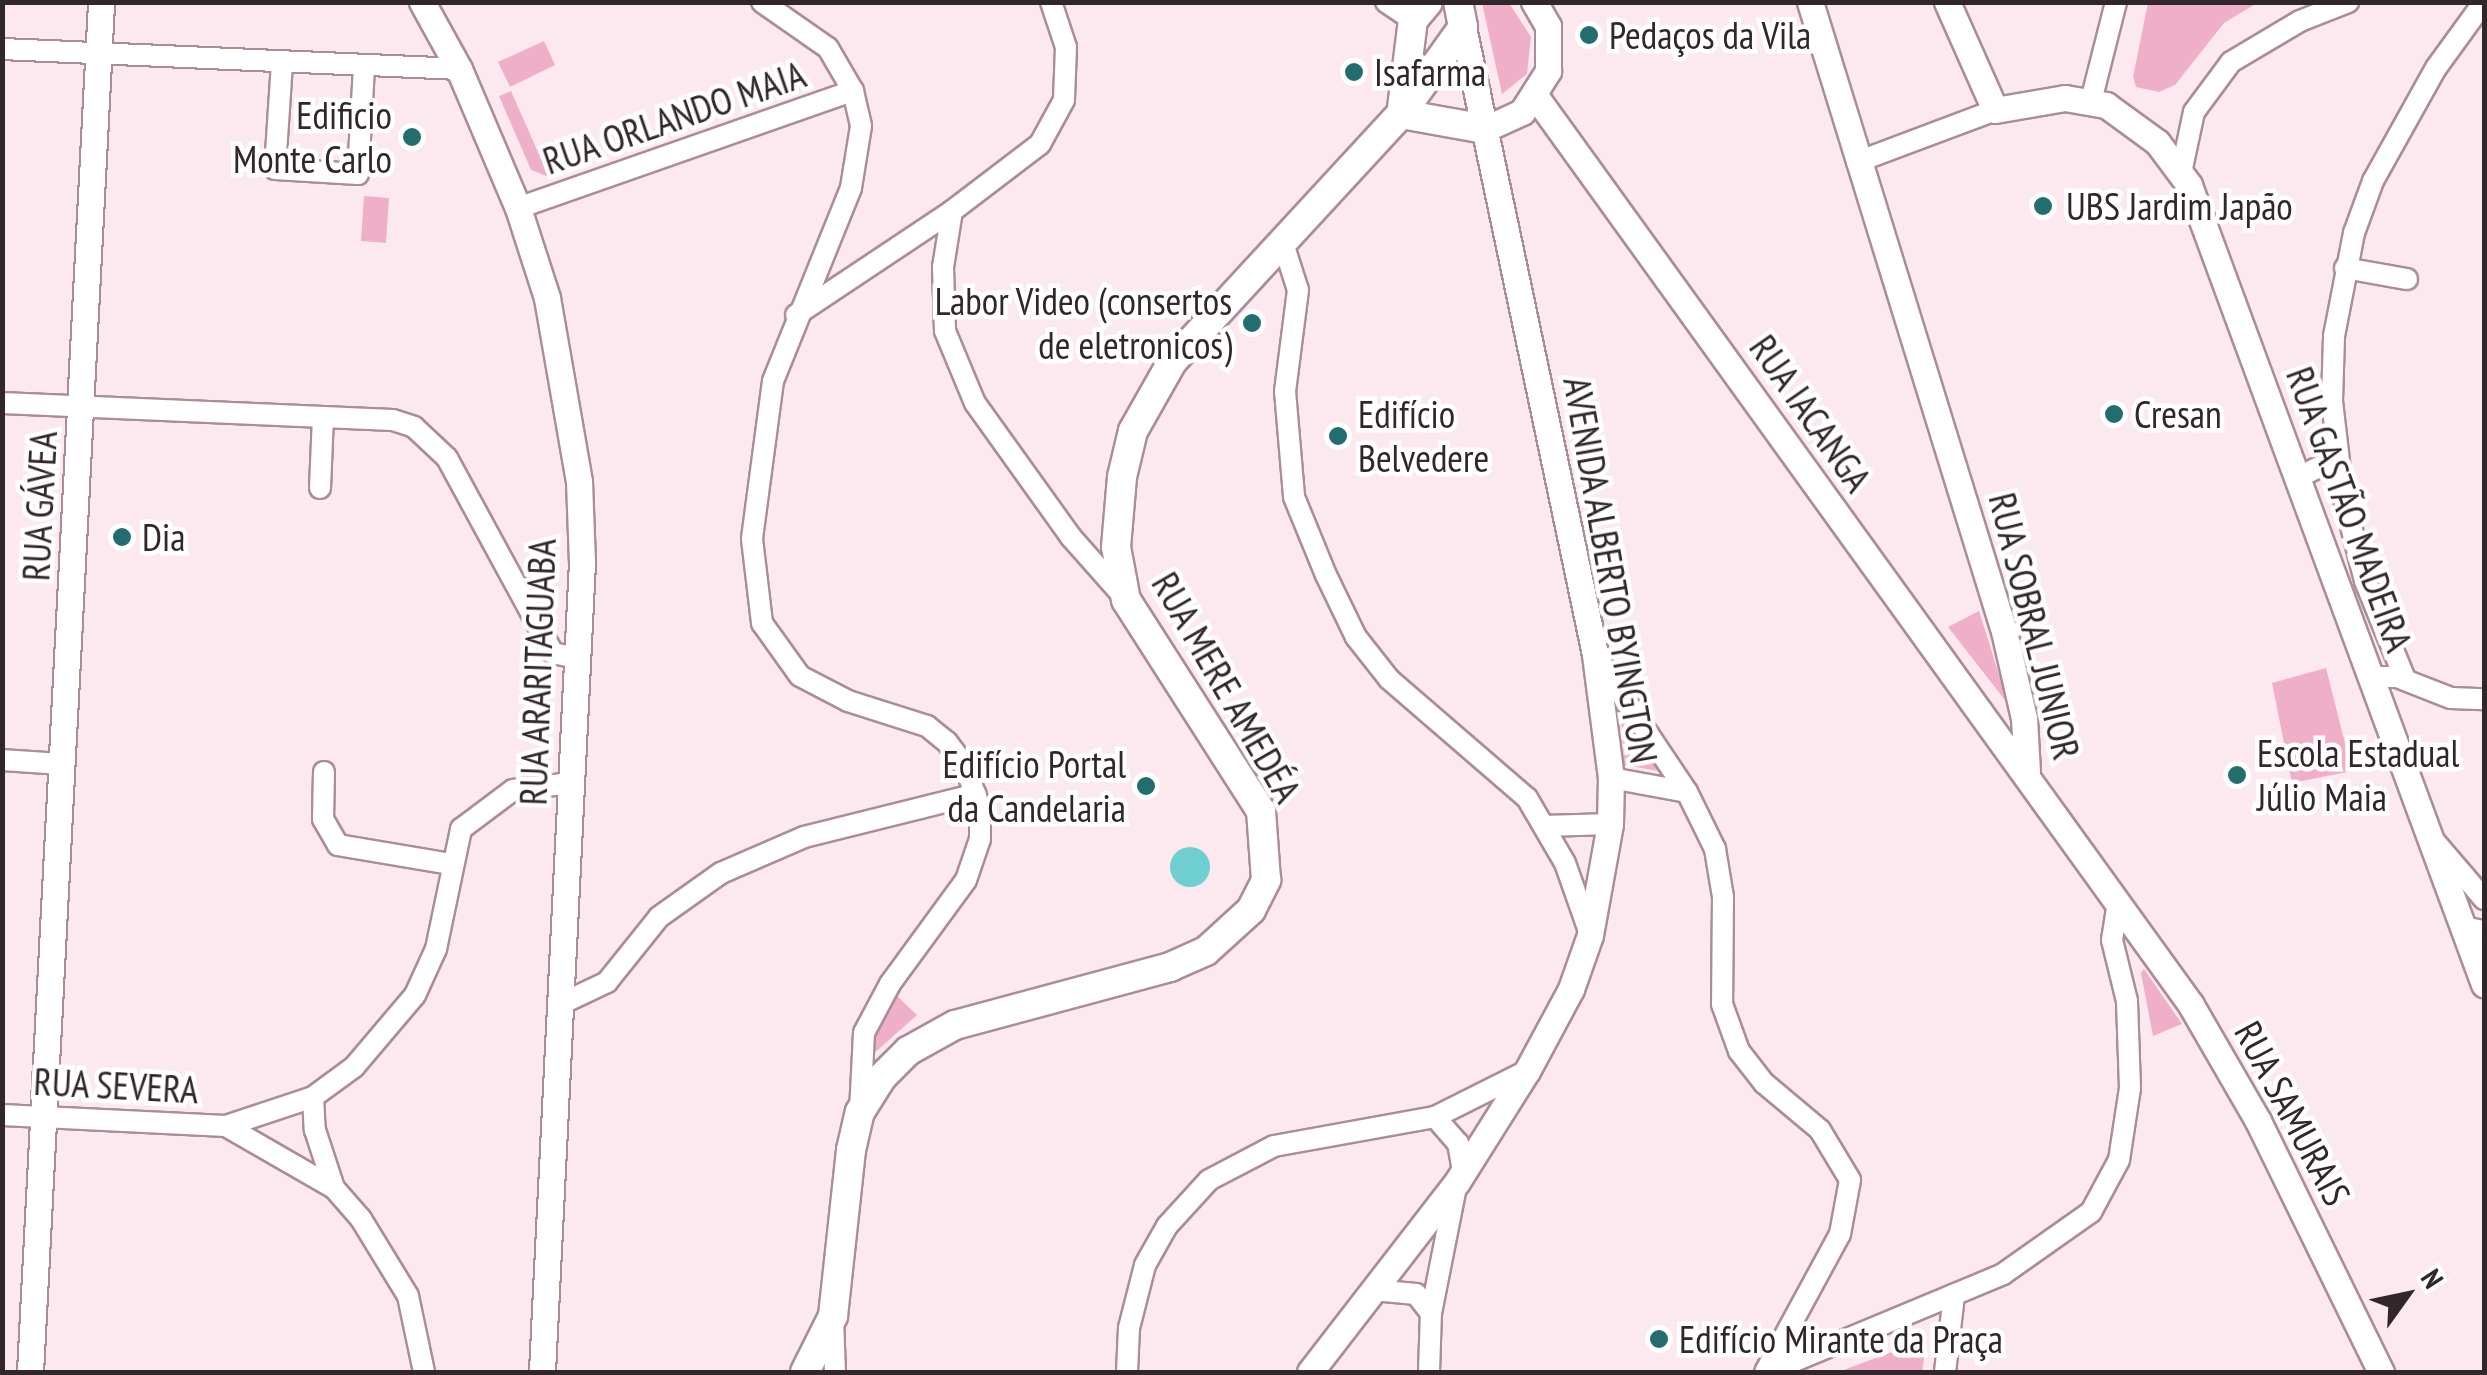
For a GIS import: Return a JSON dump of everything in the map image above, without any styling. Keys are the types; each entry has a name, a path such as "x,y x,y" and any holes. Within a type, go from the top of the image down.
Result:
{"main road":[{"path":"1421,12 1401,114 1485,129"},
{"name":"RUA MERE AMEDÉA","path":"860,1112 908,1050 938,1032 1170,968 1230,935 1251,910 1270,861 1262,811 1126,600 1116,547 1133,430 1190,337 1401,114 1461,15"},
{"path":"805,1372 833,1316 860,1112"}],"street":[{"name":"RUA GÁVEA","path":"30,1372 101,2"},
{"name":"RUA ARARITAGUABA","path":"422,2 459,68 518,208 548,298 579,482 582,562 542,1372"},
{"path":"762,2 828,48 853,91 861,157 794,316 772,381 752,539 762,622 780,656 822,690 928,726 965,766 976,794 980,839 966,880 890,984 864,1032 860,1112"},
{"path":"794,316 1018,164 1055,124 1068,75 1062,26 1051,2"},
{"path":"1386,2 1421,12"},
{"path":"1485,129 1509,120 1536,97 1548,71 1551,43 1534,2"},
{"name":"RUA SOBRAL JUNIOR","path":"1810,2 1856,162 2004,631 2024,718 2027,772 2118,901"},
{"path":"1947,2 1994,110"},
{"path":"1856,162 1994,110 2065,98 2091,101 2116,2"},
{"path":"2181,173 2194,112 2230,62 2300,21 2348,2"},
{"path":"2405,679 2365,581 2343,496 2334,336 2345,268 2373,180 2397,132 2484,2"},
{"name":"AVENIDA ALBERTO BYINGTON","path":"1310,1372 1460,1177 1527,1071 1590,936 1610,824 1611,778 1594,654 1461,15"},
{"path":"2,49 459,68"},
{"path":"282,63 275,170 358,174 364,65"},
{"name":"RUA ORLANDO MAIA","path":"518,208 853,91"},
{"name":"RUA IACANGA","path":"1536,97 2027,772"},
{"name":"RUA GASTÃO MADEIRA","path":"2091,101 2139,128 2181,173 2202,214 2372,677 2435,842 2474,929 2484,984"},
{"path":"952,212 943,300 955,366 1033,488 1126,600"},
{"path":"1282,240 1298,290 1285,392 1294,497 1326,575 1356,636 1389,679 1506,774 1544,826 1590,936"},
{"path":"2345,268 2406,279"},
{"path":"2,403 393,420 430,440 447,458 547,643 561,657 576,658"},
{"path":"320,488 323,417"},
{"path":"2297,478 2338,458"},
{"path":"2312,517 2343,496"},
{"path":"1594,654 1688,792 1720,874 1722,1004 1729,1028 1764,1083 1820,1130 1850,1180 1840,1234 1792,1317 1766,1372"},
{"path":"2372,677 2405,679 2450,698 2484,699"},
{"path":"2,760 63,764"},
{"path":"324,772 323,819 338,846 450,864"},
{"path":"1611,778 1688,792"},
{"path":"226,1126 312,1097 354,1067 414,995 436,948 450,864 461,829 493,799 571,783"},
{"path":"563,1003 608,982 660,918 735,866 804,837 976,794"},
{"path":"1544,826 1610,824"},
{"path":"2435,842 2484,900"},
{"path":"1766,1372 1954,1296 2052,1245 2090,1212 2114,1174 2130,1088 2127,1001 2112,940 2118,901"},
{"name":"RUA SAMURAIS","path":"2118,901 2191,1005 2258,1121 2381,1372"},
{"path":"1127,1372 1128,1328 1145,1264 1167,1226 1209,1180 1274,1146 1435,1117 1527,1071"},
{"path":"312,1097 314,1130 334,1188 398,1274 415,1318 424,1372"},
{"name":"RUA SEVERA","path":"2,1115 226,1126"},
{"path":"1429,1372 1431,1313 1460,1177 1458,1143 1435,1117"},
{"path":"226,1126 334,1188"},
{"path":"1373,1290 1416,1294 1431,1313"},
{"path":"1945,1372 1954,1296"},
{"path":"833,1316 835,1372"},
{"path":"1792,1317 1800,1337 1815,1350"}],"shaded area":[{"path":"2148,2 2257,3 2224,23 2175,85 2159,92 2136,87 2133,77"},
{"path":"1482,3 1509,3 1531,37 1527,74 1502,94"},
{"path":"544,41 555,65 510,87 498,62"},
{"path":"511,91 549,177 531,170 499,96"},
{"path":"364,196 389,198 386,243 361,241"},
{"path":"1979,611 1990,646 2008,704 1948,627"},
{"path":"2326,668 2352,771 2292,783 2272,683"},
{"path":"1621,719 1659,771 1624,765"},
{"path":"2144,969 2182,1024 2153,1036 2141,973"},
{"path":"897,996 917,1015 871,1056 870,1034"},
{"path":"1927,1339 1922,1372 1838,1372 1919,1342"}],"water":[{"path":"1190,847 1204,853 1210,867 1204,881 1190,887 1176,881 1170,867 1176,853"}],"place":[{"name":"Pedaços da Vila","path":"1589,35"},
{"name":"Isafarma","path":"1354,72"},
{"name":"Edificio Monte Carlo","path":"412,137"},
{"name":"UBS Jardim Japão","path":"2043,206"},
{"name":"Labor Video (consertos de eletronicos)","path":"1252,323"},
{"name":"Cresan","path":"2114,414"},
{"name":"Edifício Belvedere","path":"1338,436"},
{"name":"Dia","path":"122,537"},
{"name":"Escola Estadual Júlio Maia","path":"2237,775"},
{"name":"Edifício Portal da Candelaria","path":"1146,786"},
{"name":"Edifício Mirante da Praça","path":"1659,1339"}]}
